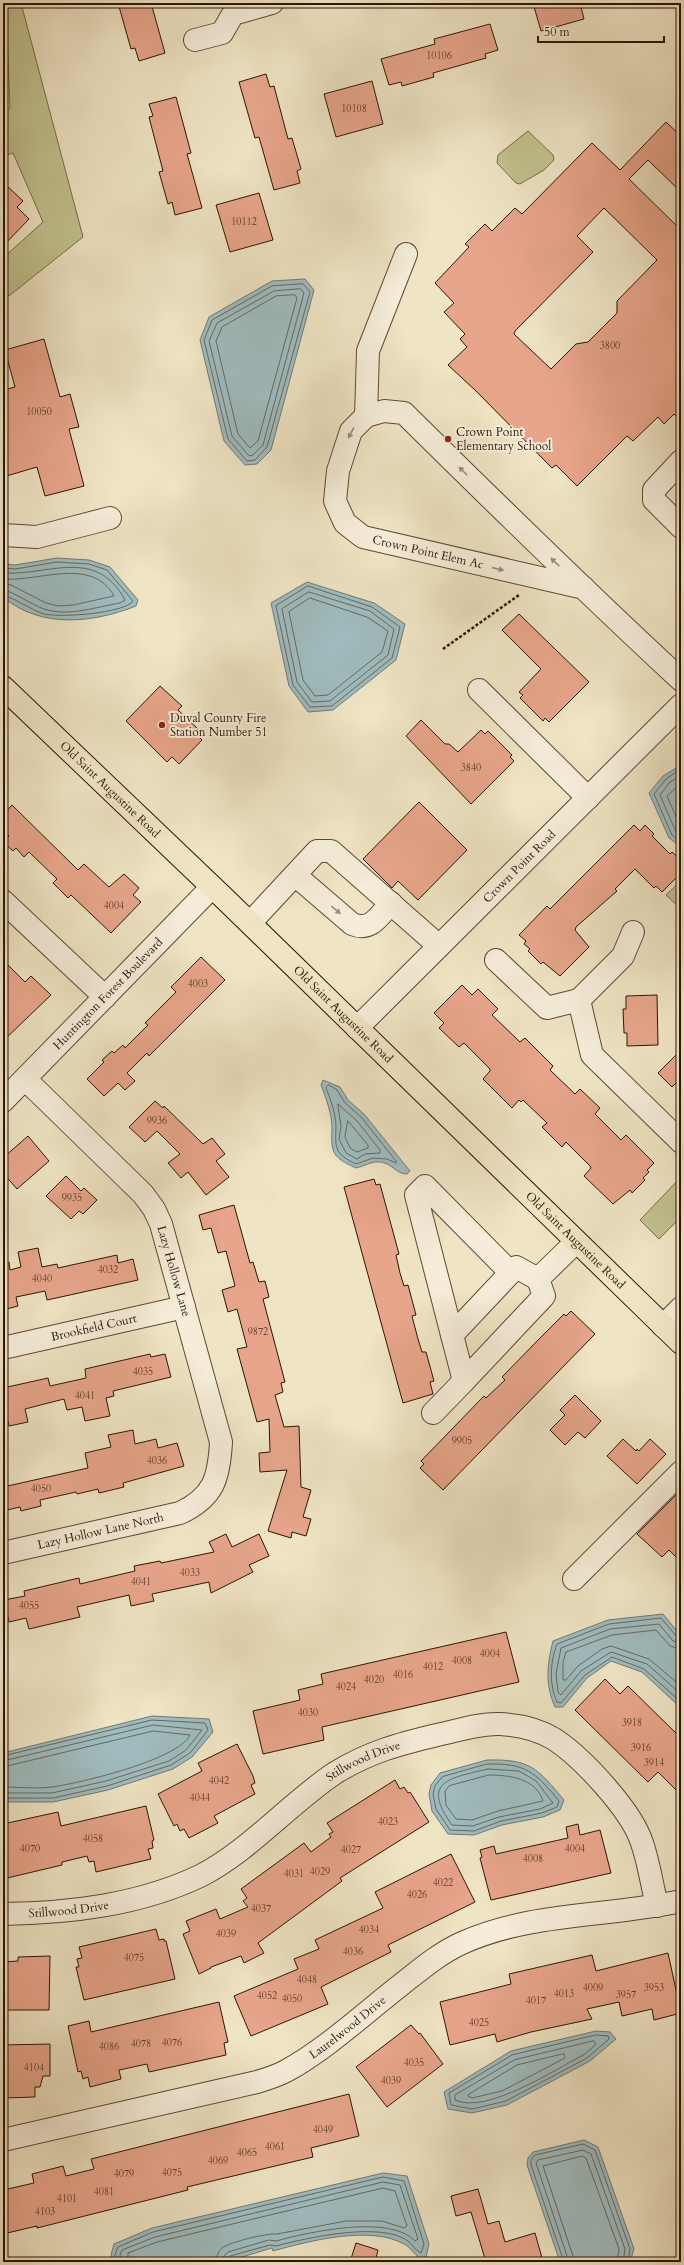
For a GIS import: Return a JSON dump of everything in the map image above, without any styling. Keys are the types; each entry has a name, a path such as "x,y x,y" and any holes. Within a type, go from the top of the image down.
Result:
{"main road":[{"name":"Old Saint Augustine Road","path":"3,687 212,886 681,1343"}],"street":[{"path":"195,40 222,33 233,14 272,3"},
{"path":"406,254 368,350 366,416 384,411 404,413 681,680"},
{"name":"Crown Point Elem Ac","path":"366,416 351,431 338,471 335,502 345,523 363,537 584,588"},
{"path":"681,461 654,490 654,500 681,527"},
{"path":"3,535 37,537 110,518"},
{"path":"479,690 588,798"},
{"name":"Crown Point Road","path":"357,1028 681,705"},
{"path":"250,923 303,881 317,851 331,850 439,946"},
{"path":"303,881 352,924 365,927 372,924 391,903"},
{"name":"Huntington Forest Boulevard","path":"3,1101 212,886"},
{"path":"3,901 105,997"},
{"path":"496,960 547,1008 580,1000 623,956 633,932"},
{"path":"580,1000 592,1055 681,1142"},
{"name":"Lazy Hollow Lane","path":"25,1079 143,1194 154,1209 161,1224 221,1442 220,1468 211,1490 196,1505"},
{"path":"464,1381 416,1195 425,1186 511,1273"},
{"path":"538,1279 576,1242"},
{"path":"433,1413 544,1296 538,1279 516,1267 452,1335"},
{"name":"Brookfield Court","path":"3,1348 184,1307"},
{"path":"664,1326 681,1308"},
{"path":"574,1579 681,1472"},
{"name":"Lazy Hollow Lane North","path":"3,1554 180,1513 196,1505"},
{"name":"Stillwood Drive","path":"3,1914 76,1911 99,1907 173,1887 202,1875 231,1855 335,1774 370,1753 390,1746 472,1727 499,1724 532,1729 554,1739 571,1752 619,1801 642,1842 657,1906"},
{"name":"Laurelwood Drive","path":"3,2140 257,2082 285,2072 310,2056 430,1962 462,1944 502,1930 583,1913 657,1906 681,1901"}],"path":[{"path":"444,649 519,595"}],"green space":[{"path":"3,3 21,3 83,237 9,296 3,288 3,258 43,222 13,153 3,156 3,111 10,108 7,37 3,22"},
{"path":"528,131 553,155 554,160 544,170 520,184 516,183 497,163 498,155"},
{"path":"681,881 681,909 666,895"},
{"path":"681,1177 681,1217 659,1239 640,1220"}],"water":[{"path":"305,279 314,290 271,450 257,464 245,465 224,441 200,340 209,317 272,281"},
{"path":"57,558 89,560 110,567 138,600 136,606 102,616 68,620 34,614 18,607 3,597 3,564 15,565"},
{"path":"307,582 374,603 405,624 396,660 333,710 308,712 289,686 271,603"},
{"path":"681,765 681,847 669,838 649,793 663,776"},
{"path":"323,1080 340,1087 348,1100 364,1114 410,1171 407,1174 399,1172 383,1162 375,1162 356,1168 342,1161 338,1157 333,1149 331,1117 321,1085"},
{"path":"663,1614 681,1636 681,1708 642,1672 611,1661 587,1678 563,1707 555,1707 548,1683 548,1666 553,1641 608,1620"},
{"path":"152,1716 209,1719 213,1732 192,1757 173,1769 108,1790 53,1802 3,1802 3,1753"},
{"path":"487,1760 514,1761 532,1768 547,1780 564,1800 560,1810 543,1817 502,1825 474,1835 448,1834 432,1811 429,1794 431,1785 440,1773"},
{"path":"596,2031 610,2032 616,2039 590,2061 507,2105 472,2113 448,2109 444,2092 511,2051"},
{"path":"584,2140 598,2147 634,2249 630,2262 560,2262 527,2165 528,2158 533,2152"},
{"path":"383,2173 407,2176 429,2244 426,2257 420,2258 406,2245 390,2238 357,2235 321,2239 273,2251 272,2248 225,2262 113,2262 111,2255 114,2244 152,2228"},
{"path":"57,2259 73,2262 32,2262"}],"building":[{"path":"118,3 151,3 165,53 139,61 135,48 131,49"},
{"path":"533,3 580,3 584,19 541,31"},
{"path":"490,24 498,50 485,54 486,58 433,73 434,77 402,86 401,82 389,85 381,59 435,44 434,39"},
{"path":"266,74 270,87 274,86 288,139 292,138 301,169 297,171 300,183 274,190 259,137 255,138 239,82"},
{"path":"372,81 383,124 336,137 324,94"},
{"path":"176,97 191,153 187,154 202,208 175,215 172,202 168,204 159,172 163,171 149,117 153,116 149,104"},
{"path":"666,122 681,136 681,192 648,160 629,179 681,230 681,422 674,414 664,424 658,417 633,441 627,436 577,486 556,465 552,468 476,391 448,365 467,347 460,339 465,334 444,312 454,303 435,283 469,247 465,244 485,224 492,231 515,208 522,214 592,143 620,170","holes":["604,208 657,260 617,301 617,313 588,342 576,344 551,369 514,334 515,331 593,252 577,236"]},
{"path":"3,182 23,201 17,207 29,219 3,246"},
{"path":"259,193 273,240 230,252 216,205"},
{"path":"44,339 60,397 70,394 79,427 69,429 84,486 45,496 37,467 3,477 3,390 15,387 5,350"},
{"path":"519,614 589,682 549,722 545,718 543,721 520,698 523,695 519,692 541,669 502,630"},
{"name":"Duval County Fire Station Number 51","path":"160,686 182,706 178,710 198,729 195,733 202,740 179,764 172,757 167,762 126,721"},
{"path":"421,720 445,744 449,744 458,752 481,730 485,734 488,731 512,755 510,757 514,761 471,804 406,736"},
{"path":"419,802 467,850 418,900 398,881 392,888 363,859"},
{"path":"12,805 78,870 84,864 109,887 124,874 139,888 133,895 141,902 111,933 71,895 68,898 53,883 57,879 29,852 24,857 16,848 13,851 3,842 9,836 3,831 3,815"},
{"path":"634,825 640,831 645,825 654,834 652,836 670,854 672,852 681,860 681,873 662,892 656,886 654,888 635,869 615,889 617,891 576,927 575,930 589,947 560,976 543,962 541,964 528,951 530,949 524,944 526,941 519,935 547,906 550,909"},
{"path":"201,957 225,980 149,1056 147,1053 127,1073 135,1081 125,1090 118,1083 104,1096 87,1079 104,1062 102,1060 112,1051 114,1053 123,1045 125,1048 148,1025 145,1023 176,992 171,987"},
{"path":"3,960 25,982 31,976 51,995 3,1041"},
{"path":"462,985 472,995 478,989 498,1009 492,1015 520,1042 525,1038 553,1066 550,1070 575,1094 580,1089 600,1108 595,1114 621,1140 626,1135 654,1163 647,1170 649,1172 643,1178 645,1180 632,1193 630,1190 613,1204 584,1176 591,1168 590,1166 566,1142 562,1147 542,1127 547,1123 523,1100 521,1102 519,1100 512,1108 483,1079 490,1069 464,1043 459,1047 439,1028 444,1023 434,1013"},
{"path":"657,995 658,1045 627,1046 627,1033 624,1033 623,1009 626,1009 626,996"},
{"path":"681,1050 681,1078 672,1087 658,1073"},
{"path":"155,1101 163,1108 164,1106 203,1144 212,1138 225,1154 216,1161 229,1177 206,1195 188,1172 181,1178 168,1163 180,1154 157,1131 145,1142 129,1127"},
{"path":"28,1136 49,1161 17,1189 3,1173 3,1158"},
{"path":"66,1176 81,1191 84,1188 97,1200 83,1214 79,1211 71,1219 46,1196"},
{"path":"374,1179 376,1185 380,1184 399,1254 396,1255 400,1273 404,1286 408,1285 416,1315 412,1316 418,1339 422,1352 426,1352 434,1381 430,1382 433,1394 403,1403 344,1187"},
{"path":"234,1205 250,1263 253,1262 259,1282 265,1281 269,1297 263,1299 285,1382 281,1383 283,1392 275,1395 284,1427 299,1426 301,1487 311,1490 303,1517 311,1519 306,1536 292,1532 291,1538 268,1531 287,1470 260,1472 259,1453 270,1452 269,1419 257,1422 237,1349 247,1347 237,1309 228,1312 222,1290 235,1286 226,1251 218,1253 211,1228 203,1230 199,1215"},
{"path":"38,1248 42,1267 57,1264 58,1268 117,1255 118,1263 133,1259 138,1280 47,1300 45,1291 16,1297 18,1306 3,1310 3,1263 9,1262 10,1270 21,1267 18,1252"},
{"path":"571,1311 595,1334 443,1490 420,1468 424,1464 421,1461 484,1396 486,1398 505,1380 502,1377 564,1314 566,1316"},
{"path":"150,1354 151,1357 165,1354 171,1377 113,1391 114,1396 106,1398 110,1416 85,1421 82,1407 67,1410 64,1399 25,1409 28,1422 9,1426 3,1400 3,1388 48,1378 50,1386 86,1378 85,1369"},
{"path":"575,1395 601,1421 585,1438 578,1432 565,1445 550,1430 565,1415 560,1410"},
{"path":"133,1430 135,1444 156,1439 158,1448 177,1443 184,1466 123,1483 124,1487 99,1493 98,1489 77,1494 76,1492 40,1500 41,1506 21,1511 20,1507 3,1511 3,1487 88,1468 85,1453 111,1447 108,1435"},
{"path":"623,1439 636,1451 637,1449 639,1451 650,1439 666,1454 637,1484 607,1456"},
{"path":"681,1490 681,1562 669,1550 662,1557 637,1534"},
{"path":"226,1534 232,1547 259,1534 269,1556 249,1565 253,1572 211,1593 209,1582 152,1594 154,1601 131,1606 129,1595 77,1607 80,1617 29,1629 26,1618 9,1622 4,1600 25,1596 24,1591 79,1578 80,1584 135,1571 134,1566 160,1561 161,1563 214,1552 209,1542"},
{"path":"506,1632 519,1682 322,1727 324,1740 263,1754 253,1711 300,1700 298,1690 323,1684 321,1674"},
{"path":"605,1679 620,1694 628,1686 681,1738 681,1795 658,1772 648,1782 575,1710"},
{"path":"237,1744 253,1776 255,1783 251,1785 255,1794 214,1816 218,1823 189,1838 184,1829 180,1831 177,1824 174,1826 158,1794 202,1771 198,1763"},
{"path":"395,1780 400,1789 404,1787 408,1793 410,1792 429,1822 340,1878 342,1881 258,1943 264,1953 244,1963 241,1956 211,1967 199,1974 183,1934 190,1931 186,1921 216,1909 220,1919 248,1907 243,1901 247,1898 241,1889 304,1843 311,1852 331,1837 329,1834 333,1832 327,1823"},
{"path":"146,1806 154,1840 152,1841 153,1848 148,1849 151,1859 96,1872 94,1861 89,1862 87,1856 62,1862 62,1865 3,1879 3,1824 58,1812 61,1826"},
{"path":"578,1824 580,1835 600,1830 611,1873 491,1900 480,1858 482,1857 480,1850 494,1846 496,1854 568,1838 566,1827"},
{"path":"451,1854 475,1902 388,1945 391,1952 321,1987 328,2004 251,2036 234,1996 298,1969 294,1959 319,1949 315,1940 383,1908 375,1892"},
{"path":"156,1929 159,1940 164,1939 164,1941 166,1941 175,1979 84,2000 76,1967 79,1967 77,1959 82,1958 79,1947"},
{"path":"668,1953 681,2013 654,2020 652,2009 622,2016 619,2002 587,2009 592,2019 531,2032 497,2042 495,2034 450,2045 440,2002 511,1984 509,1974 592,1955 596,1971"},
{"path":"50,1956 49,2010 3,2010 3,1962 18,1961 18,1957"},
{"path":"219,2002 228,2042 224,2043 226,2055 149,2072 147,2064 119,2070 121,2079 90,2087 88,2077 83,2079 81,2071 78,2072 68,2026 89,2021 91,2032"},
{"path":"411,2025 419,2034 420,2033 443,2064 387,2107 356,2067"},
{"path":"50,2044 50,2076 43,2076 40,2087 35,2087 35,2097 3,2098 3,2045"},
{"path":"349,2094 359,2136 311,2148 313,2157 187,2187 188,2190 37,2228 37,2226 3,2234 3,2190 34,2183 32,2174 63,2166 66,2176 94,2169 91,2159"},
{"path":"478,2189 488,2224 499,2221 505,2242 535,2233 542,2258 528,2262 486,2262 471,2212 456,2216 451,2196"},
{"path":"356,2243 378,2250 375,2262 350,2262"}],"place":[{"name":"Crown Point Elementary School","path":"448,439"},
{"name":"Duval County Fire Station Number 51","path":"162,725"}]}
